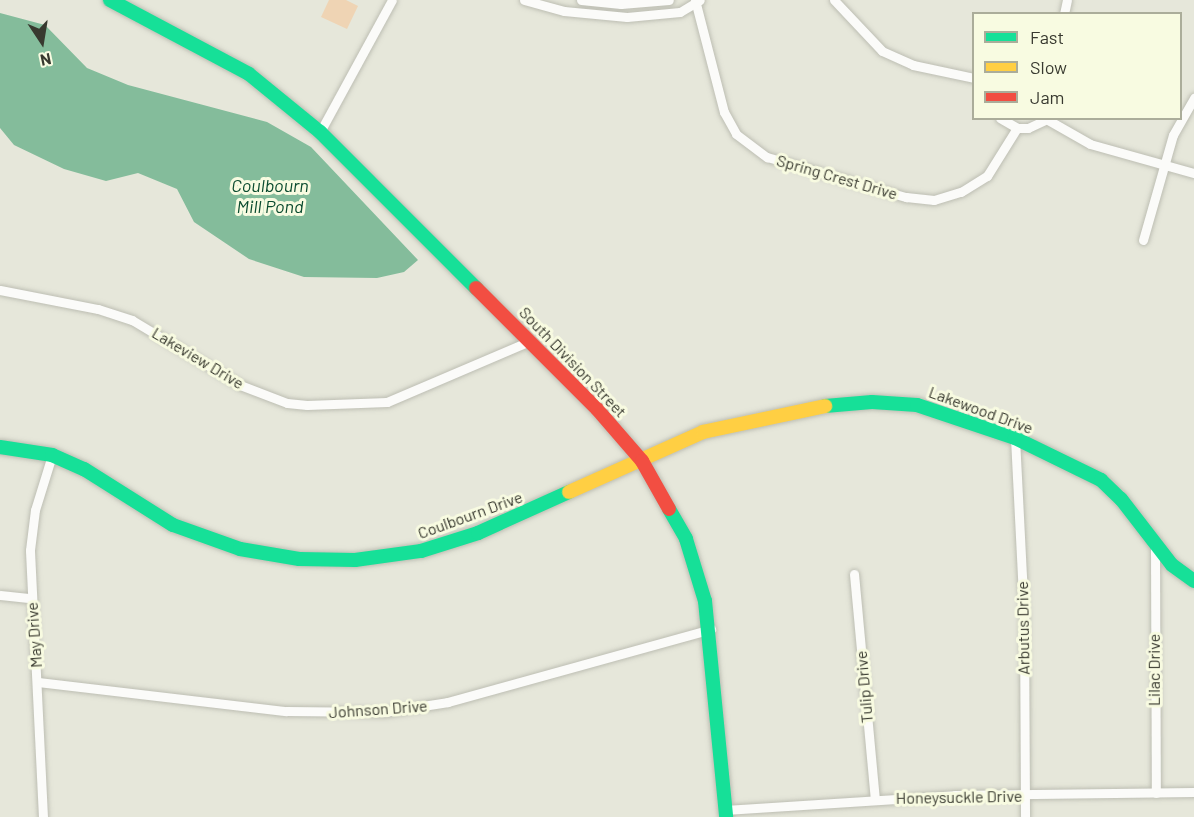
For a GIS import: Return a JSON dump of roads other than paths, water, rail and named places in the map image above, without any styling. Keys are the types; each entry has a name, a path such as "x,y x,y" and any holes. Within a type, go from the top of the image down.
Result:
{"street":[{"name":"South Division Street","path":"110,0 214,52 249,74 320,132 530,341 642,461 686,539 711,629 725,813"},
{"path":"320,132 392,0"},
{"path":"524,0 564,11 627,17 680,12 694,0"},
{"path":"581,0 621,4 669,0"},
{"name":"Spring Crest Drive","path":"694,0 719,99 729,124 747,144 782,163 906,197 934,200 961,192 987,176 1017,128"},
{"path":"834,0 882,51 913,65 972,78"},
{"path":"1143,240 1163,164 1194,98"},
{"path":"1003,120 1017,128 1038,126 1047,120"},
{"path":"1050,120 1090,144 1194,172"},
{"name":"Lakeview Drive","path":"0,290 98,309 132,321 240,385 287,403 307,405 387,402 530,341"},
{"name":"Lakewood Drive","path":"642,461 703,432 849,403 916,405 1015,438 1101,480 1120,499 1155,546 1180,573 1194,581"},
{"name":"Arbutus Drive","path":"1015,438 1024,618 1026,817"},
{"name":"Coulbourn Drive","path":"0,447 52,455 84,469 173,525 240,549 333,561 401,555 453,542 642,461"},
{"name":"May Drive","path":"43,817 30,550 34,520 52,455"},
{"name":"Lilac Drive","path":"1155,546 1156,794"},
{"name":"Tulip Drive","path":"854,574 875,800"},
{"path":"0,595 32,598"},
{"name":"Johnson Drive","path":"38,682 286,711 373,713 448,702 711,629"},
{"name":"Honeysuckle Drive","path":"725,813 875,800 1194,792"}],"water":[{"name":"Coulbourn Mill Pond","path":"0,13 45,25 87,68 128,85 267,122 311,147 418,260 404,272 377,278 304,277 249,259 194,222 177,189 138,173 106,181 64,169 14,145 0,128"}]}
